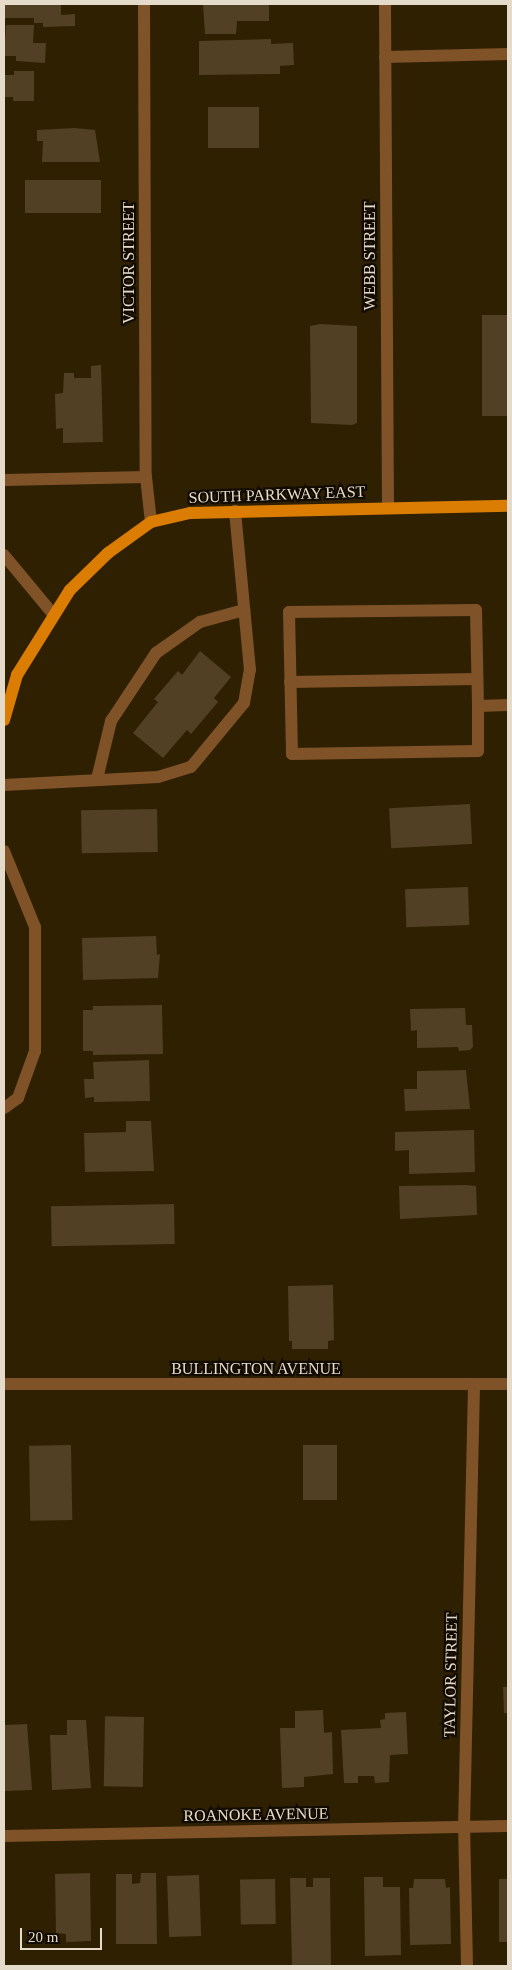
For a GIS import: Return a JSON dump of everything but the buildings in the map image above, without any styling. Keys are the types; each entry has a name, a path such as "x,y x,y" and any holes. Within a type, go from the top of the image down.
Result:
{"main road":[{"name":"SOUTH PARKWAY EAST","path":"4,720 17,675 53,614 70,590 108,553 150,522 190,512 508,506"}],"street":[{"name":"VICTOR STREET","path":"144,4 146,477 150,522"},
{"name":"WEBB STREET","path":"385,4 388,507"},
{"path":"385,57 508,54"},
{"path":"4,480 146,477"},
{"path":"4,785 158,777 191,767 244,703 250,670 235,512"},
{"path":"4,555 53,614"},
{"path":"97,779 111,720 156,653 200,622 244,610"},
{"path":"476,610 477,679 478,751 292,754 289,612 476,610"},
{"path":"290,682 477,679"},
{"path":"478,706 508,704"},
{"path":"4,850 36,926 35,1051 18,1098 4,1108"},
{"name":"BULLINGTON AVENUE","path":"4,1384 508,1384"},
{"name":"TAYLOR STREET","path":"467,1966 464,1827 474,1385"},
{"name":"ROANOKE AVENUE","path":"4,1836 508,1826"}]}
